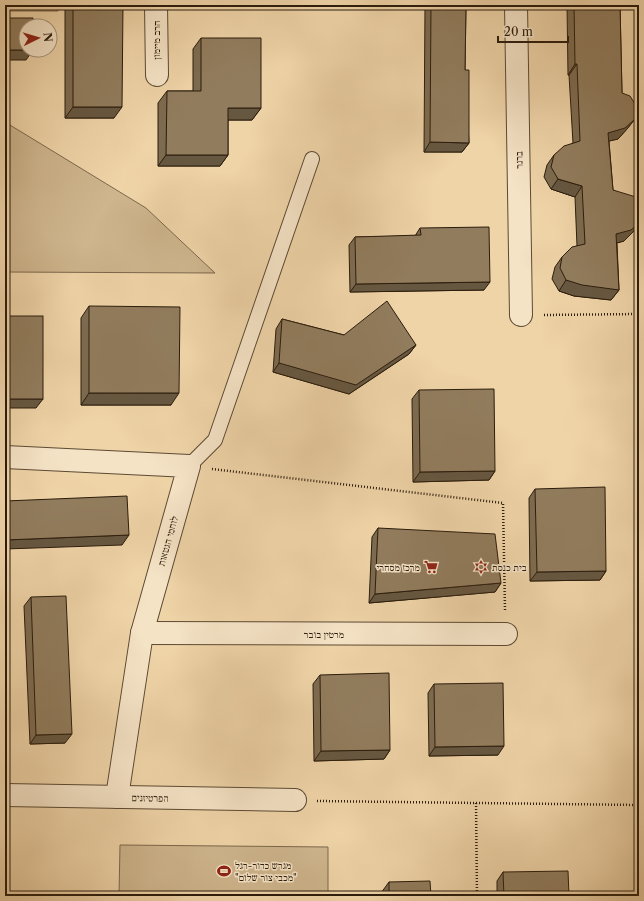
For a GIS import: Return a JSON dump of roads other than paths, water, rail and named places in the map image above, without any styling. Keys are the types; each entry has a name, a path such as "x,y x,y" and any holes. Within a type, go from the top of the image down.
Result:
{"street":[{"name":"הרב מיימון","path":"156,5 157,75"},
{"name":"ברנר","path":"516,5 521,315"},
{"path":"5,457 189,466"},
{"name":"לוחמי הגטאות","path":"117,798 142,634 189,466"},
{"name":"מרטין בובר","path":"142,634 506,634"},
{"name":"הפרטיזנים","path":"5,796 295,800"}],"lane":[{"path":"189,466 215,440 312,159"}],"place":[{"name":"מרכז מסחרי","path":"431,567"},
{"name":"בית כנסת","path":"481,567"},
{"name":"מגרש כדור-רגל \"מכבי צור שלום\"","path":"224,871"}]}
